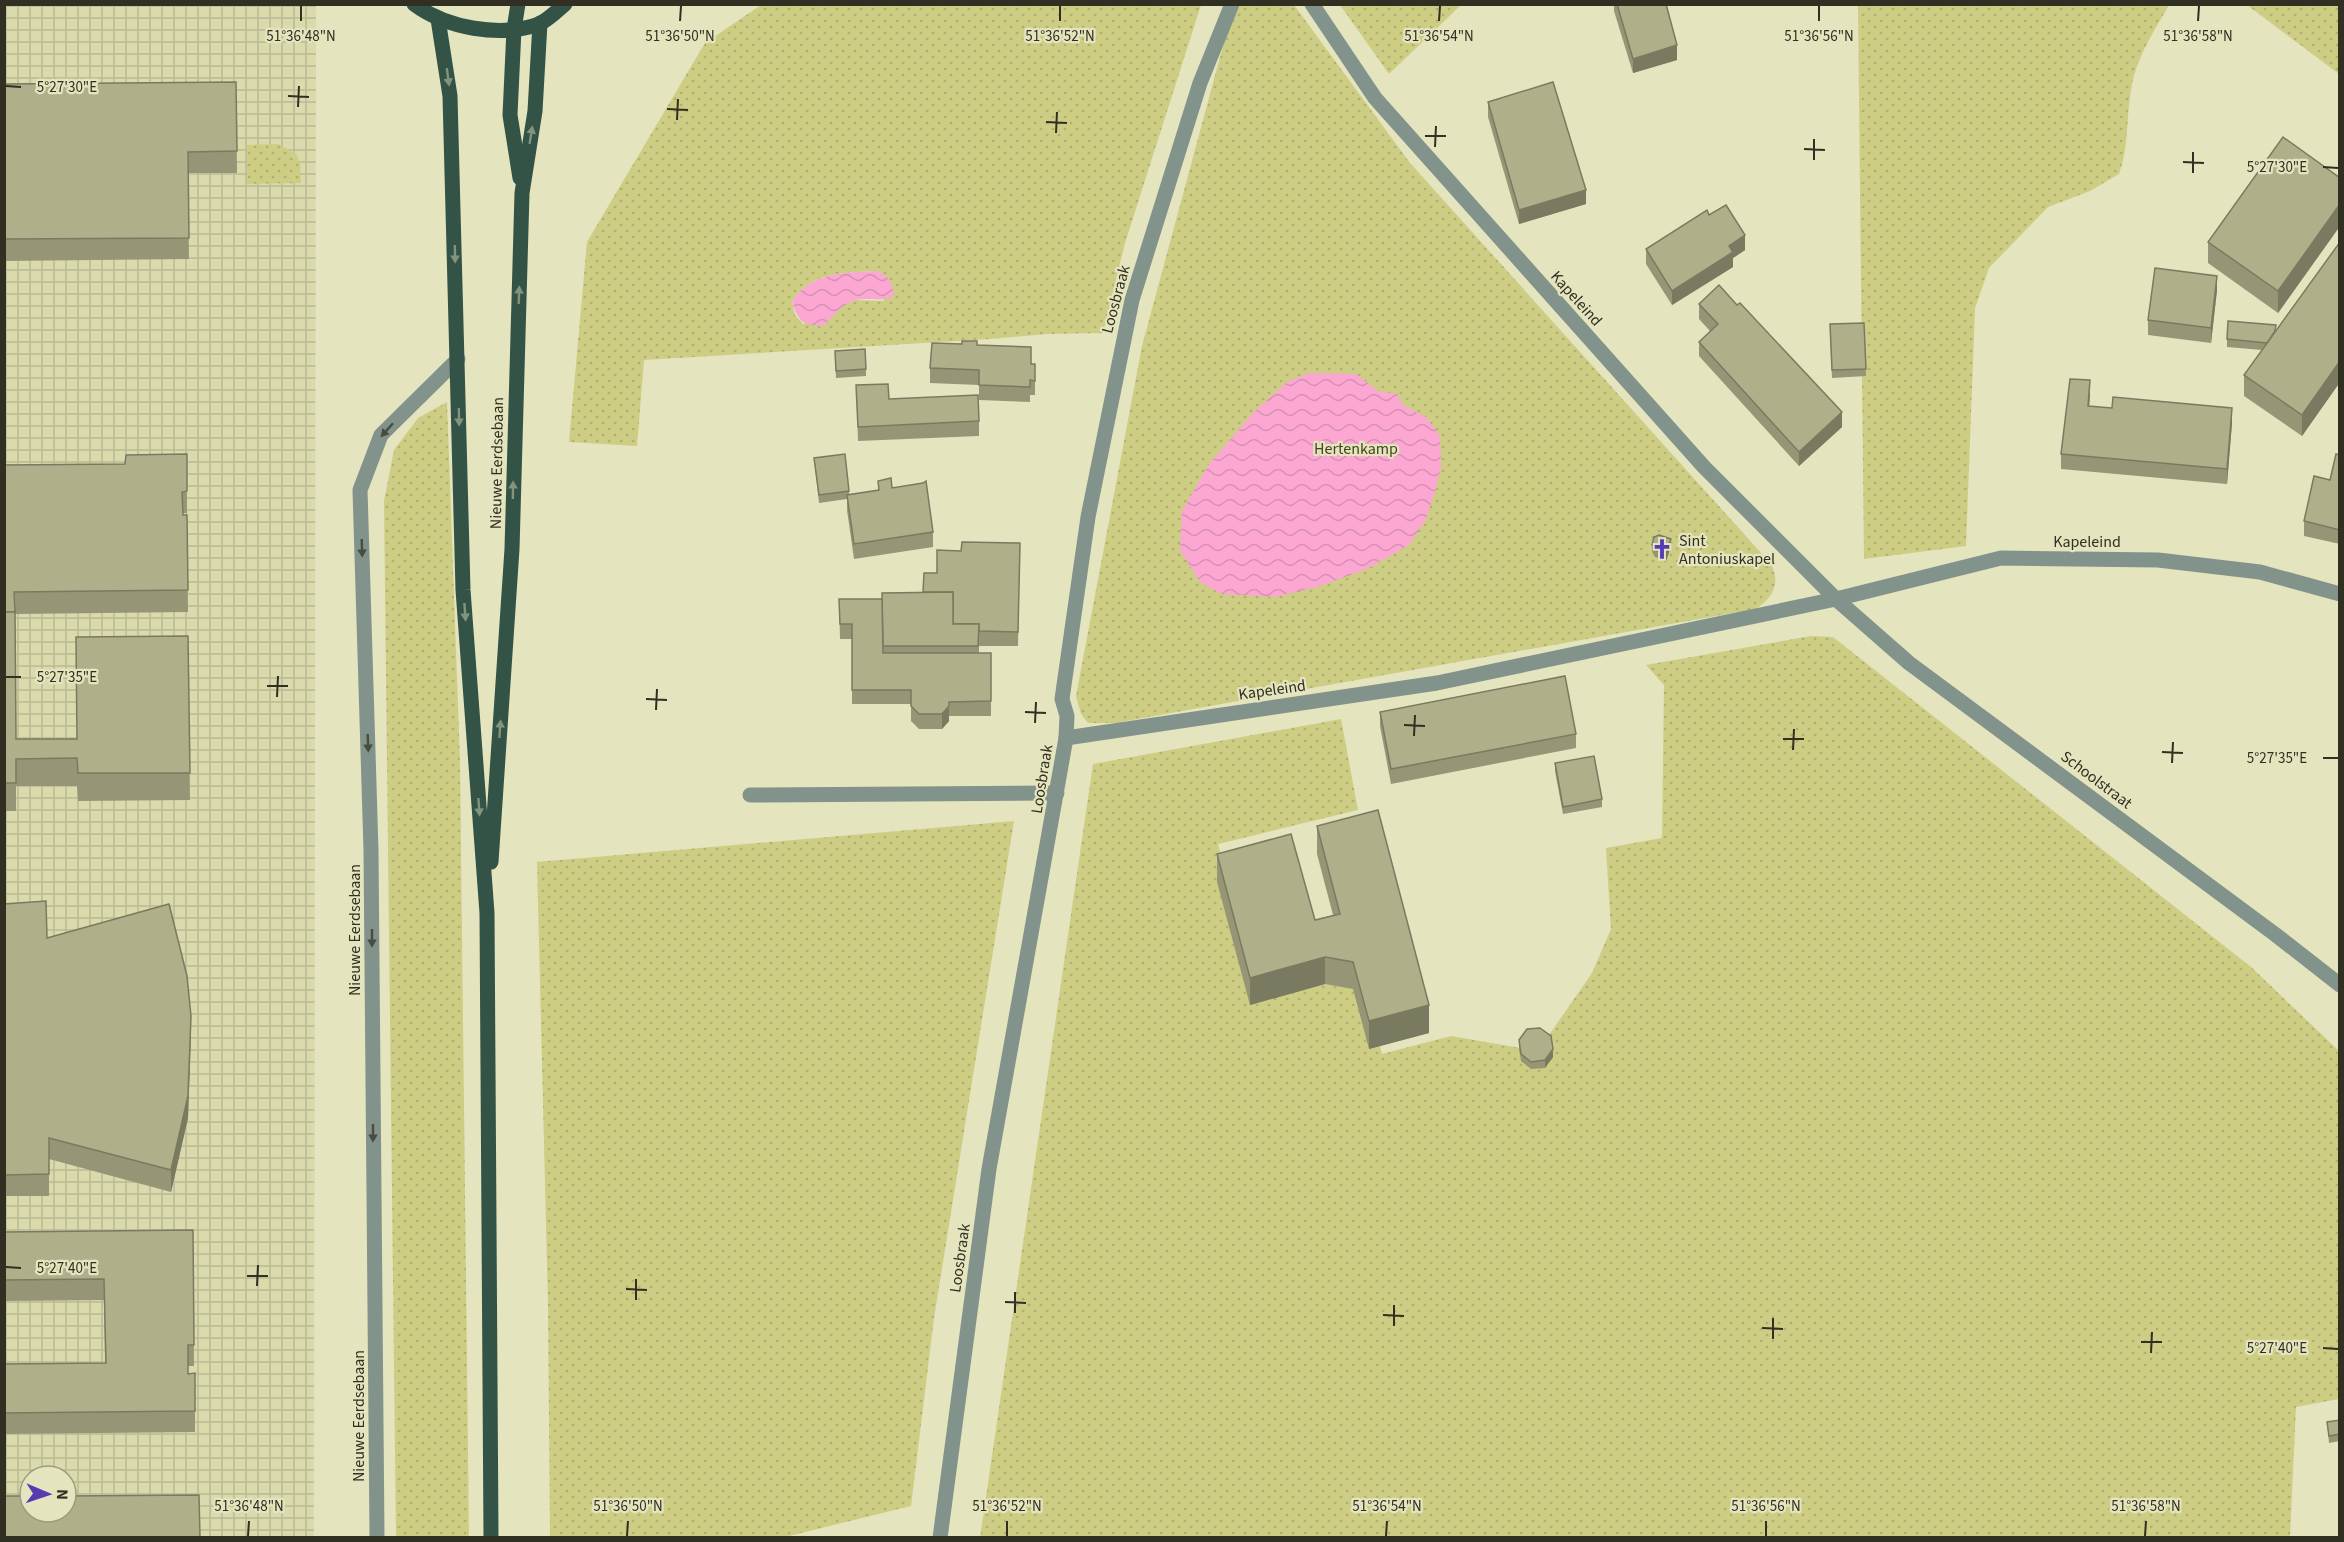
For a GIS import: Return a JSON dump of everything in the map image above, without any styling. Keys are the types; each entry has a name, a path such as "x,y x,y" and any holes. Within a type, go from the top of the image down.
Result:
{"main road":[{"path":"414,4 438,20 496,30 514,29 540,23 565,4"},
{"name":"Nieuwe Eerdsebaan","path":"518,4 514,29 510,115 522,193"},
{"name":"Nieuwe Eerdsebaan","path":"438,20 450,96 463,590 487,913 491,1538"},
{"name":"Nieuwe Eerdsebaan","path":"487,913 512,549 522,193 535,111 540,23"}],"street":[{"name":"Loosbraak","path":"940,1538 989,1169 1066,738 1067,716 1062,699 1088,517 1132,300 1200,83 1232,4"},
{"name":"Kapeleind","path":"1312,4 1375,99 1704,467 1836,599"},
{"name":"Nieuwe Eerdsebaan","path":"377,1538 371,850 360,489 381,435 458,359"},
{"name":"Kapeleind","path":"1066,738 1437,683 1836,599 2001,558 2158,560 2260,572 2340,594"},
{"name":"Schoolstraat","path":"1836,599 1909,663 2267,928 2340,985"},
{"path":"750,795 1057,793"}],"shaded area":[{"path":"5,5 316,5 314,1537 5,1538"}],"green space":[{"path":"761,5 1201,5 1125,243 1103,333 1048,334 644,360 637,446 569,442 587,242 705,43","holes":["875,271 884,301 854,300 845,303 835,313 803,324 795,315 792,301 800,291 818,279 839,274"]},
{"name":"Hertenkamp","path":"1239,5 1294,5 1410,163 1771,564 1775,578 1774,590 1761,605 1755,609 1115,723 1088,723 1081,714 1076,696 1142,346 1226,35"},
{"path":"1340,5 1461,5 1389,74"},
{"path":"1858,5 2169,5 2146,46 2133,79 2126,143 2119,174 2090,191 2048,207 1989,268 1975,308 1966,546 1864,559"},
{"path":"2247,5 2339,5 2339,74"},
{"path":"278,144 296,154 300,163 301,183 247,184 247,145"},
{"path":"447,402 460,762 469,1537 396,1538 384,501 394,450 418,418"},
{"path":"1811,636 1833,637 2251,967 2339,1051 2339,1399 2296,1407 2290,1537 980,1538 1093,764 1341,719 1358,810 1218,844 1256,984 1359,957 1382,1054 1451,1036 1538,1051 1592,973 1611,929 1606,848 1662,838 1664,685 1646,665"},
{"path":"1014,821 934,1318 911,1506 785,1537 550,1537 548,1303 537,862"}],"water":[{"path":"875,271 884,274 889,279 894,296 884,299 860,299 848,303 838,310 825,325 807,324 796,313 792,301 800,291 818,279 851,272"},
{"path":"1309,373 1356,374 1378,391 1397,394 1403,405 1426,417 1440,436 1441,467 1426,519 1409,545 1367,569 1320,586 1275,597 1222,594 1200,582 1180,550 1182,511 1209,464 1253,413 1287,382"}],"building":[{"path":"1617,4 1666,4 1677,45 1633,59"},
{"path":"236,82 237,151 188,152 189,238 4,239 4,84"},
{"path":"1553,82 1586,190 1519,210 1488,102"},
{"path":"2283,137 2340,178 2340,204 2278,291 2208,242"},
{"path":"1726,205 1745,235 1729,246 1733,252 1672,291 1646,249 1707,210 1709,215"},
{"path":"2340,242 2340,361 2302,415 2244,375"},
{"path":"2155,268 2217,276 2211,328 2148,320"},
{"path":"1719,285 1737,305 1740,303 1842,412 1799,452 1699,342 1718,324 1699,304"},
{"path":"2228,321 2276,325 2267,343 2227,339"},
{"path":"1864,323 1866,369 1832,370 1830,324"},
{"path":"962,341 977,341 977,345 1031,347 1031,364 1035,364 1035,381 1030,380 1030,387 979,385 979,370 930,368 932,343 962,344"},
{"path":"865,349 866,369 836,371 835,351"},
{"path":"2070,379 2090,380 2088,406 2112,408 2113,397 2232,408 2227,469 2061,454"},
{"path":"888,384 889,399 978,395 979,421 858,427 856,385"},
{"path":"187,454 187,491 182,492 183,515 187,515 188,590 14,592 15,612 4,612 4,465 125,464 126,455"},
{"path":"845,454 849,491 819,495 814,458"},
{"path":"2336,454 2340,455 2340,530 2304,521 2314,476 2330,480"},
{"path":"891,478 892,488 926,481 933,532 854,544 847,495 879,490 878,481"},
{"path":"1659,535 1671,539 1666,554 1655,550 1652,545 1654,537"},
{"path":"962,542 1020,543 1018,632 979,631 979,624 953,624 953,592 923,592 924,573 937,573 937,550 961,551"},
{"path":"953,592 953,624 979,624 978,646 883,646 882,593"},
{"path":"839,599 882,599 883,653 991,653 991,701 949,702 949,706 942,714 919,714 911,706 911,690 852,690 852,624 840,624"},
{"path":"4,612 15,612 16,739 77,739 76,637 188,636 190,773 78,773 77,758 16,759 16,783 4,783"},
{"path":"1565,676 1576,734 1391,769 1380,712"},
{"path":"1594,756 1602,799 1563,807 1555,763"},
{"path":"1378,810 1429,1005 1369,1021 1353,962 1325,957 1250,978 1217,854 1291,834 1315,920 1340,914 1317,826"},
{"path":"46,901 47,938 169,904 187,976 191,1016 188,1096 171,1170 49,1138 49,1174 4,1175 4,904"},
{"path":"1540,1028 1551,1036 1553,1049 1545,1060 1531,1062 1521,1054 1519,1040 1527,1029"},
{"path":"193,1230 194,1345 188,1345 188,1374 195,1373 195,1411 4,1413 4,1364 106,1363 104,1279 4,1280 4,1232"},
{"path":"2340,1420 2340,1434 2329,1436 2327,1422"},
{"path":"199,1495 200,1538 4,1538 4,1496 18,1496 18,1524 78,1524 78,1496"}],"place":[{"name":"Sint Antoniuskapel","path":"1662,549"}]}
